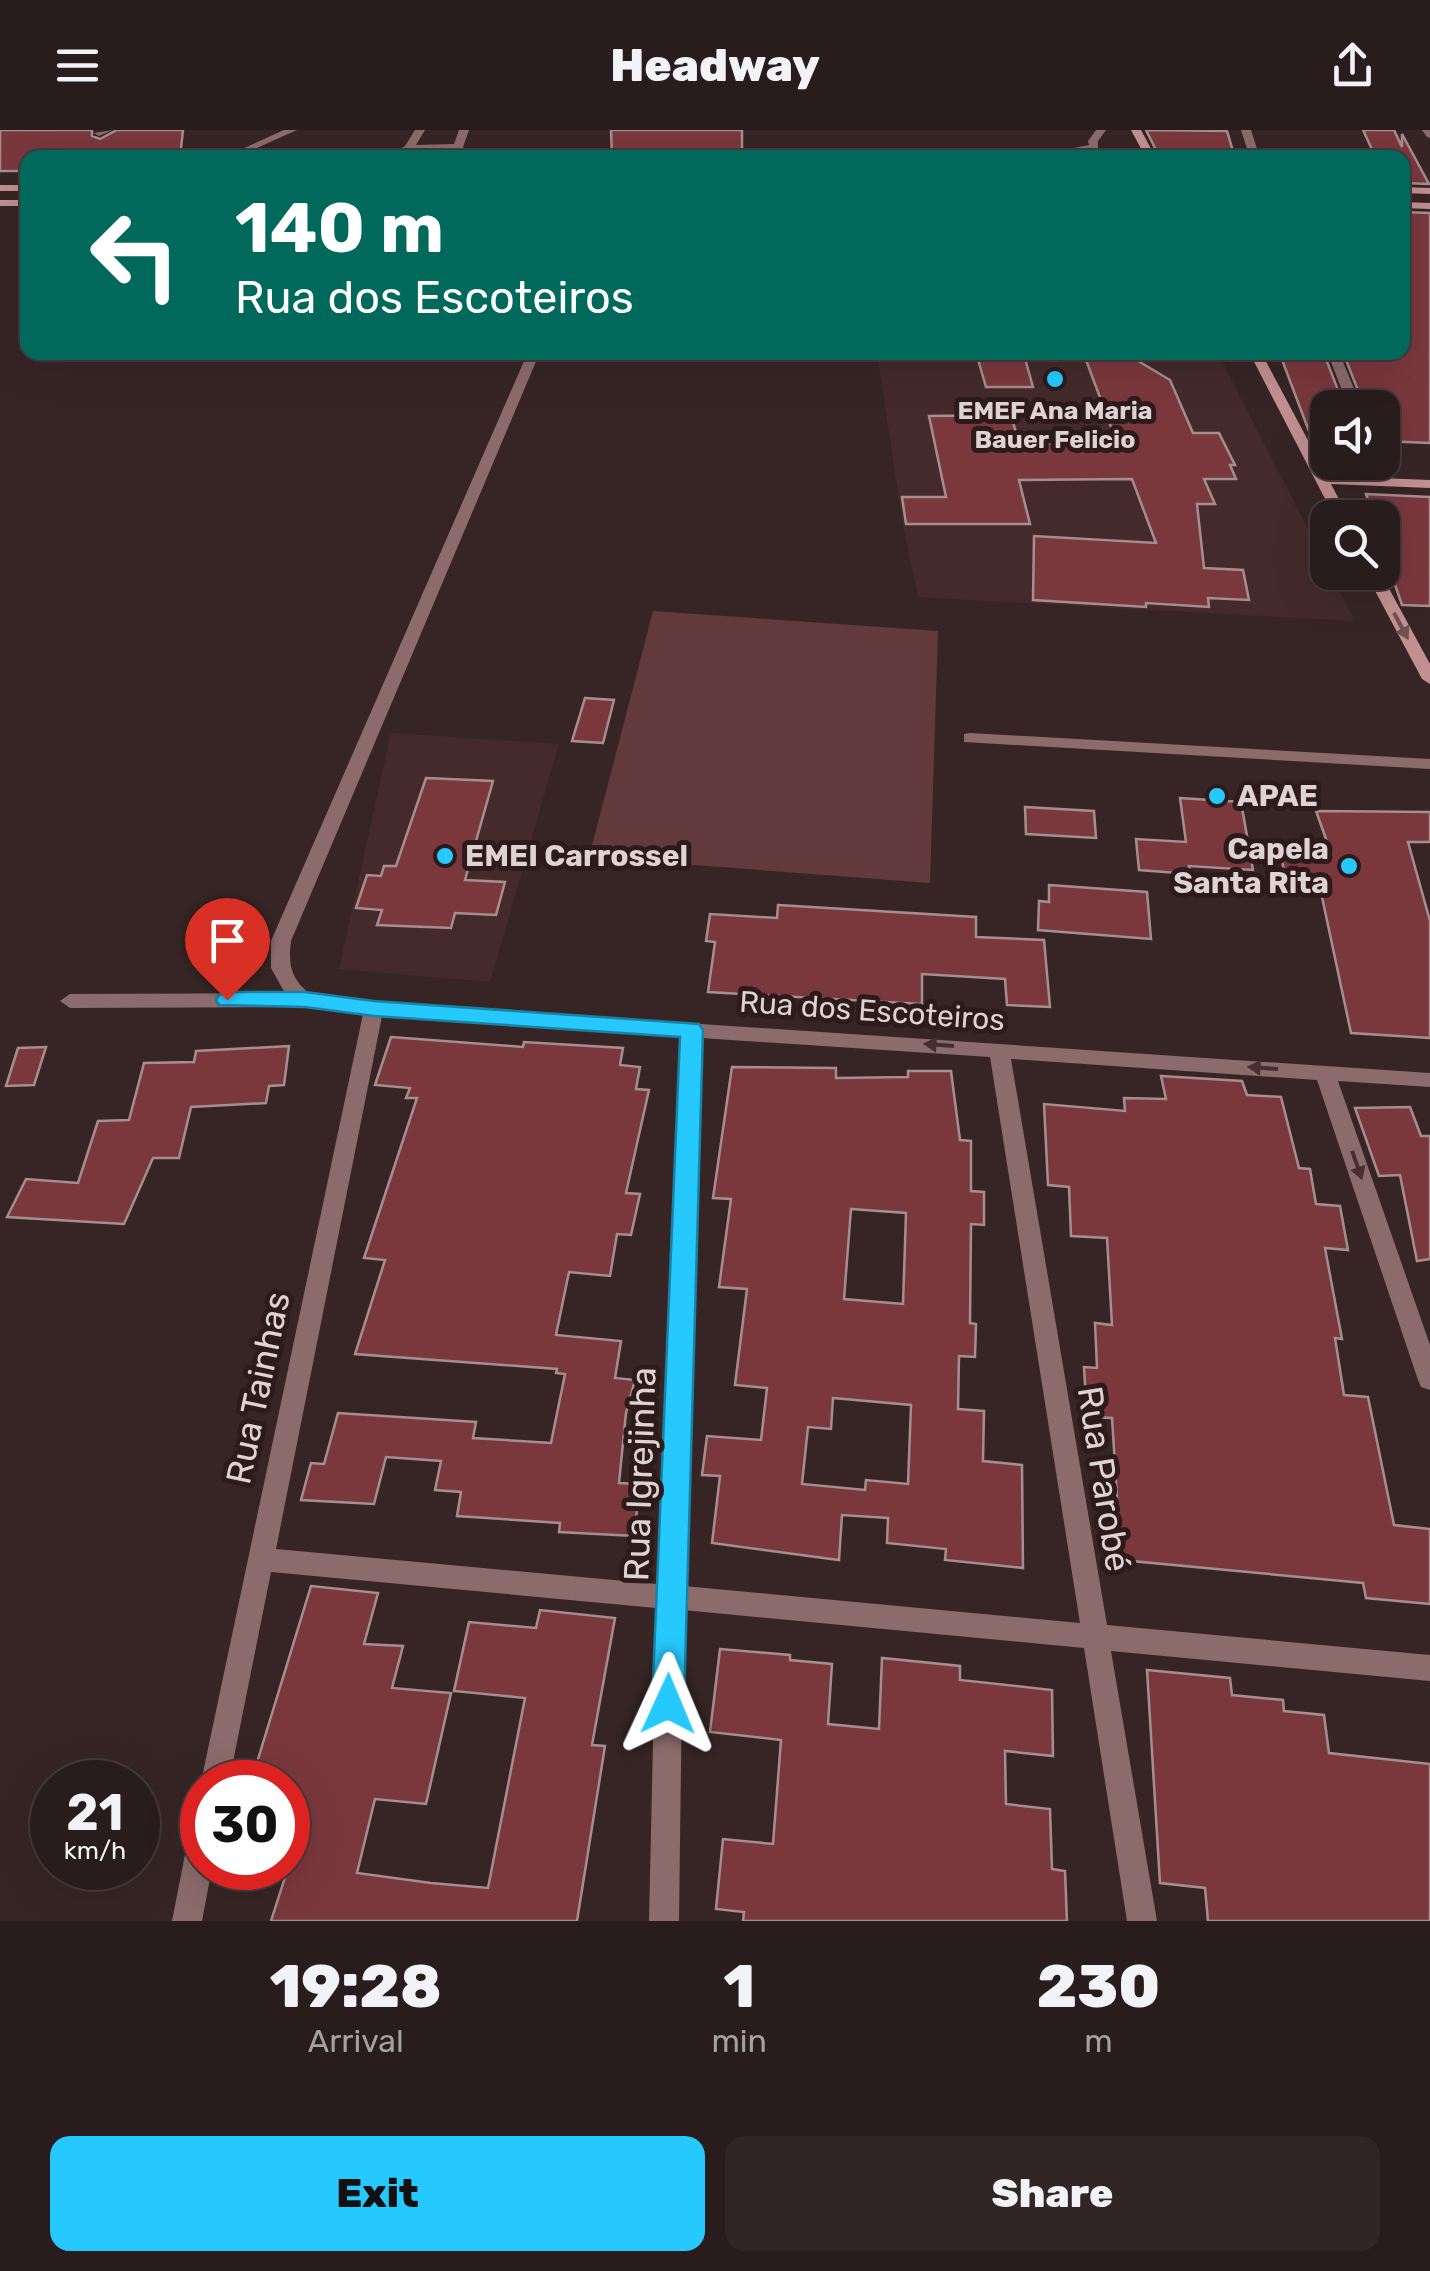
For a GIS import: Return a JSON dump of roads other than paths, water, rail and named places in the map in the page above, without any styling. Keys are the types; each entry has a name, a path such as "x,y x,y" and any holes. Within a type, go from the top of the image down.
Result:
{"street":[{"path":"247,149 292,130"},
{"path":"409,148 420,130"},
{"path":"458,147 464,130"},
{"path":"405,150 461,150"},
{"path":"305,1000 285,986 278,966 281,941 531,360"},
{"path":"1259,360 1310,457"},
{"path":"1336,360 1349,390"},
{"path":"1333,500 1322,480 1430,484"},
{"path":"1382,590 1430,679"},
{"path":"970,738 1430,764"},
{"name":"Rua dos Escoteiros","path":"70,1001 305,1000 374,1008 1430,1080"},
{"name":"Rua Tainhas","path":"220,1760 374,1008"},
{"name":"Rua Igrejinha","path":"664,1921 670,1595 691,1030"},
{"name":"Rua Parobé","path":"999,1049 1142,1921"},
{"path":"1326,1073 1430,1380"},
{"path":"262,1559 1430,1668"},
{"path":"186,1921 192,1890"}],"place":[{"name":"EMEF Ana Maria Bauer Felicio","path":"1055,379"},
{"name":"APAE","path":"1217,796"},
{"name":"EMEI Carrossel","path":"445,856"},
{"name":"Capela Santa Rita","path":"1349,866"}]}
